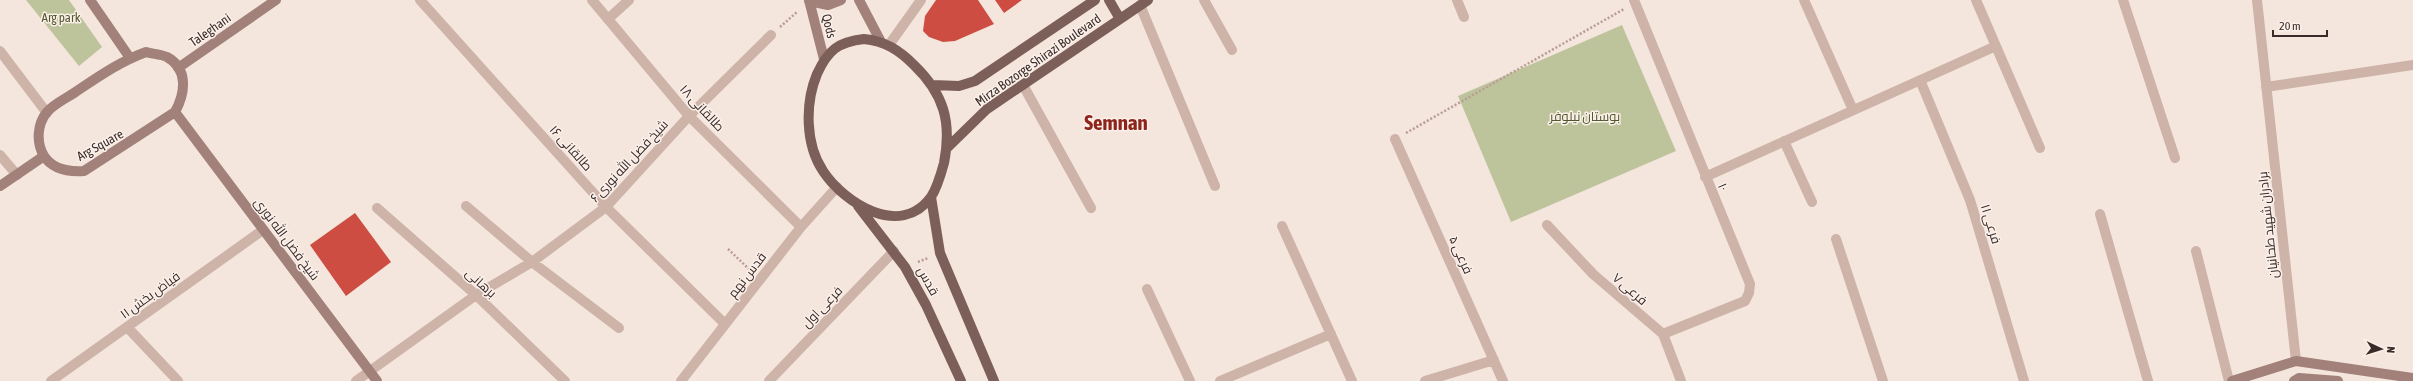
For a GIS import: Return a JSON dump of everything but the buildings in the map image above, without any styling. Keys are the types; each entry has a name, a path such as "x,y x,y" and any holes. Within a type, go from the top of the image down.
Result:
{"main road":[{"path":"90,0 130,58"},
{"name":"Taleghani","path":"178,68 276,0"},
{"path":"809,0 828,4 841,0"},
{"name":"Qods","path":"809,0 824,59"},
{"path":"859,0 885,43"},
{"name":"Mirza Bozorge Shirazi Boulevard","path":"933,85 959,86 975,81 1095,0"},
{"path":"1108,0 1120,19"},
{"name":"Mirza Bozorge Shirazi Boulevard","path":"947,148 987,109 1144,3"},
{"path":"864,39 885,43 900,52 933,85 942,104 948,126 947,148 942,171 931,197 908,215 880,215 856,203 837,188 822,170 814,151 809,130 809,108 813,84 824,59 846,41 864,39"},
{"path":"0,186 44,156 38,141 39,126 46,112 121,61 146,52 167,57 178,68 184,83 183,98 175,112"},
{"name":"Arg Square","path":"44,156 55,167 69,172 84,171 175,112"},
{"name":"شیخ فضل الله نوری","path":"175,112 377,381"},
{"name":"قدس","path":"931,197 940,252 994,381"},
{"name":"قدس","path":"856,203 905,267 926,305 961,381"},
{"path":"2231,381 2296,360 2413,378"},
{"path":"2296,360 2298,380 2338,381"}],"street":[{"name":"طالقانی ۱۶","path":"420,0 606,207 725,324"},
{"name":"طالقانی ۱۸","path":"592,0 689,116 801,227"},
{"path":"608,19 629,0"},
{"path":"885,43 921,0"},
{"path":"1204,0 1232,50"},
{"path":"1457,0 1464,17"},
{"path":"1804,0 1852,110"},
{"path":"1976,0 2040,148"},
{"path":"2123,0 2175,158"},
{"name":"برادران شهید طحانیان","path":"2257,0 2296,360"},
{"name":"۱۰","path":"1635,1 1705,177 1750,284 1749,293 1745,301 1663,334"},
{"path":"1144,3 1215,186"},
{"name":"شیخ فضل الله نوری ۶","path":"356,381 476,295 532,262 606,207 689,116 770,35"},
{"path":"1705,177 1996,46"},
{"path":"0,51 46,112"},
{"path":"2266,87 2413,65"},
{"name":"فرعی ۱۱","path":"1920,80 1970,200 2024,381"},
{"path":"1023,85 1091,208"},
{"name":"فرعی ۵","path":"1395,139 1503,381"},
{"path":"1784,141 1812,202"},
{"path":"0,155 18,175"},
{"name":"قدس نهم","path":"682,381 801,227 837,188"},
{"path":"466,206 532,262 619,328"},
{"name":"برهانی","path":"377,208 476,295 565,381"},
{"path":"2100,214 2148,381"},
{"name":"فرعی ۷","path":"1547,225 1594,274 1663,334 1680,381"},
{"path":"1282,226 1352,381"},
{"name":"فیاض بخش ۱۱","path":"51,381 263,230"},
{"path":"1836,239 1883,381"},
{"name":"فرعی اول","path":"769,381 894,251"},
{"path":"2196,251 2231,381"},
{"path":"1147,289 1190,381"},
{"path":"127,327 178,381"},
{"path":"1220,381 1331,334"},
{"path":"1425,381 1494,360"}],"path":[{"path":"770,35 809,0"},
{"path":"1395,139 1635,1"},
{"path":"728,249 759,280"},
{"path":"905,267 940,252"}],"green space":[{"name":"Arg park","path":"26,0 69,0 102,47 79,66"},
{"name":"بوستان نیلوفر","path":"1622,25 1676,151 1511,222 1458,96"}],"district":[{"name":"Semnan","path":"1116,122"}]}
